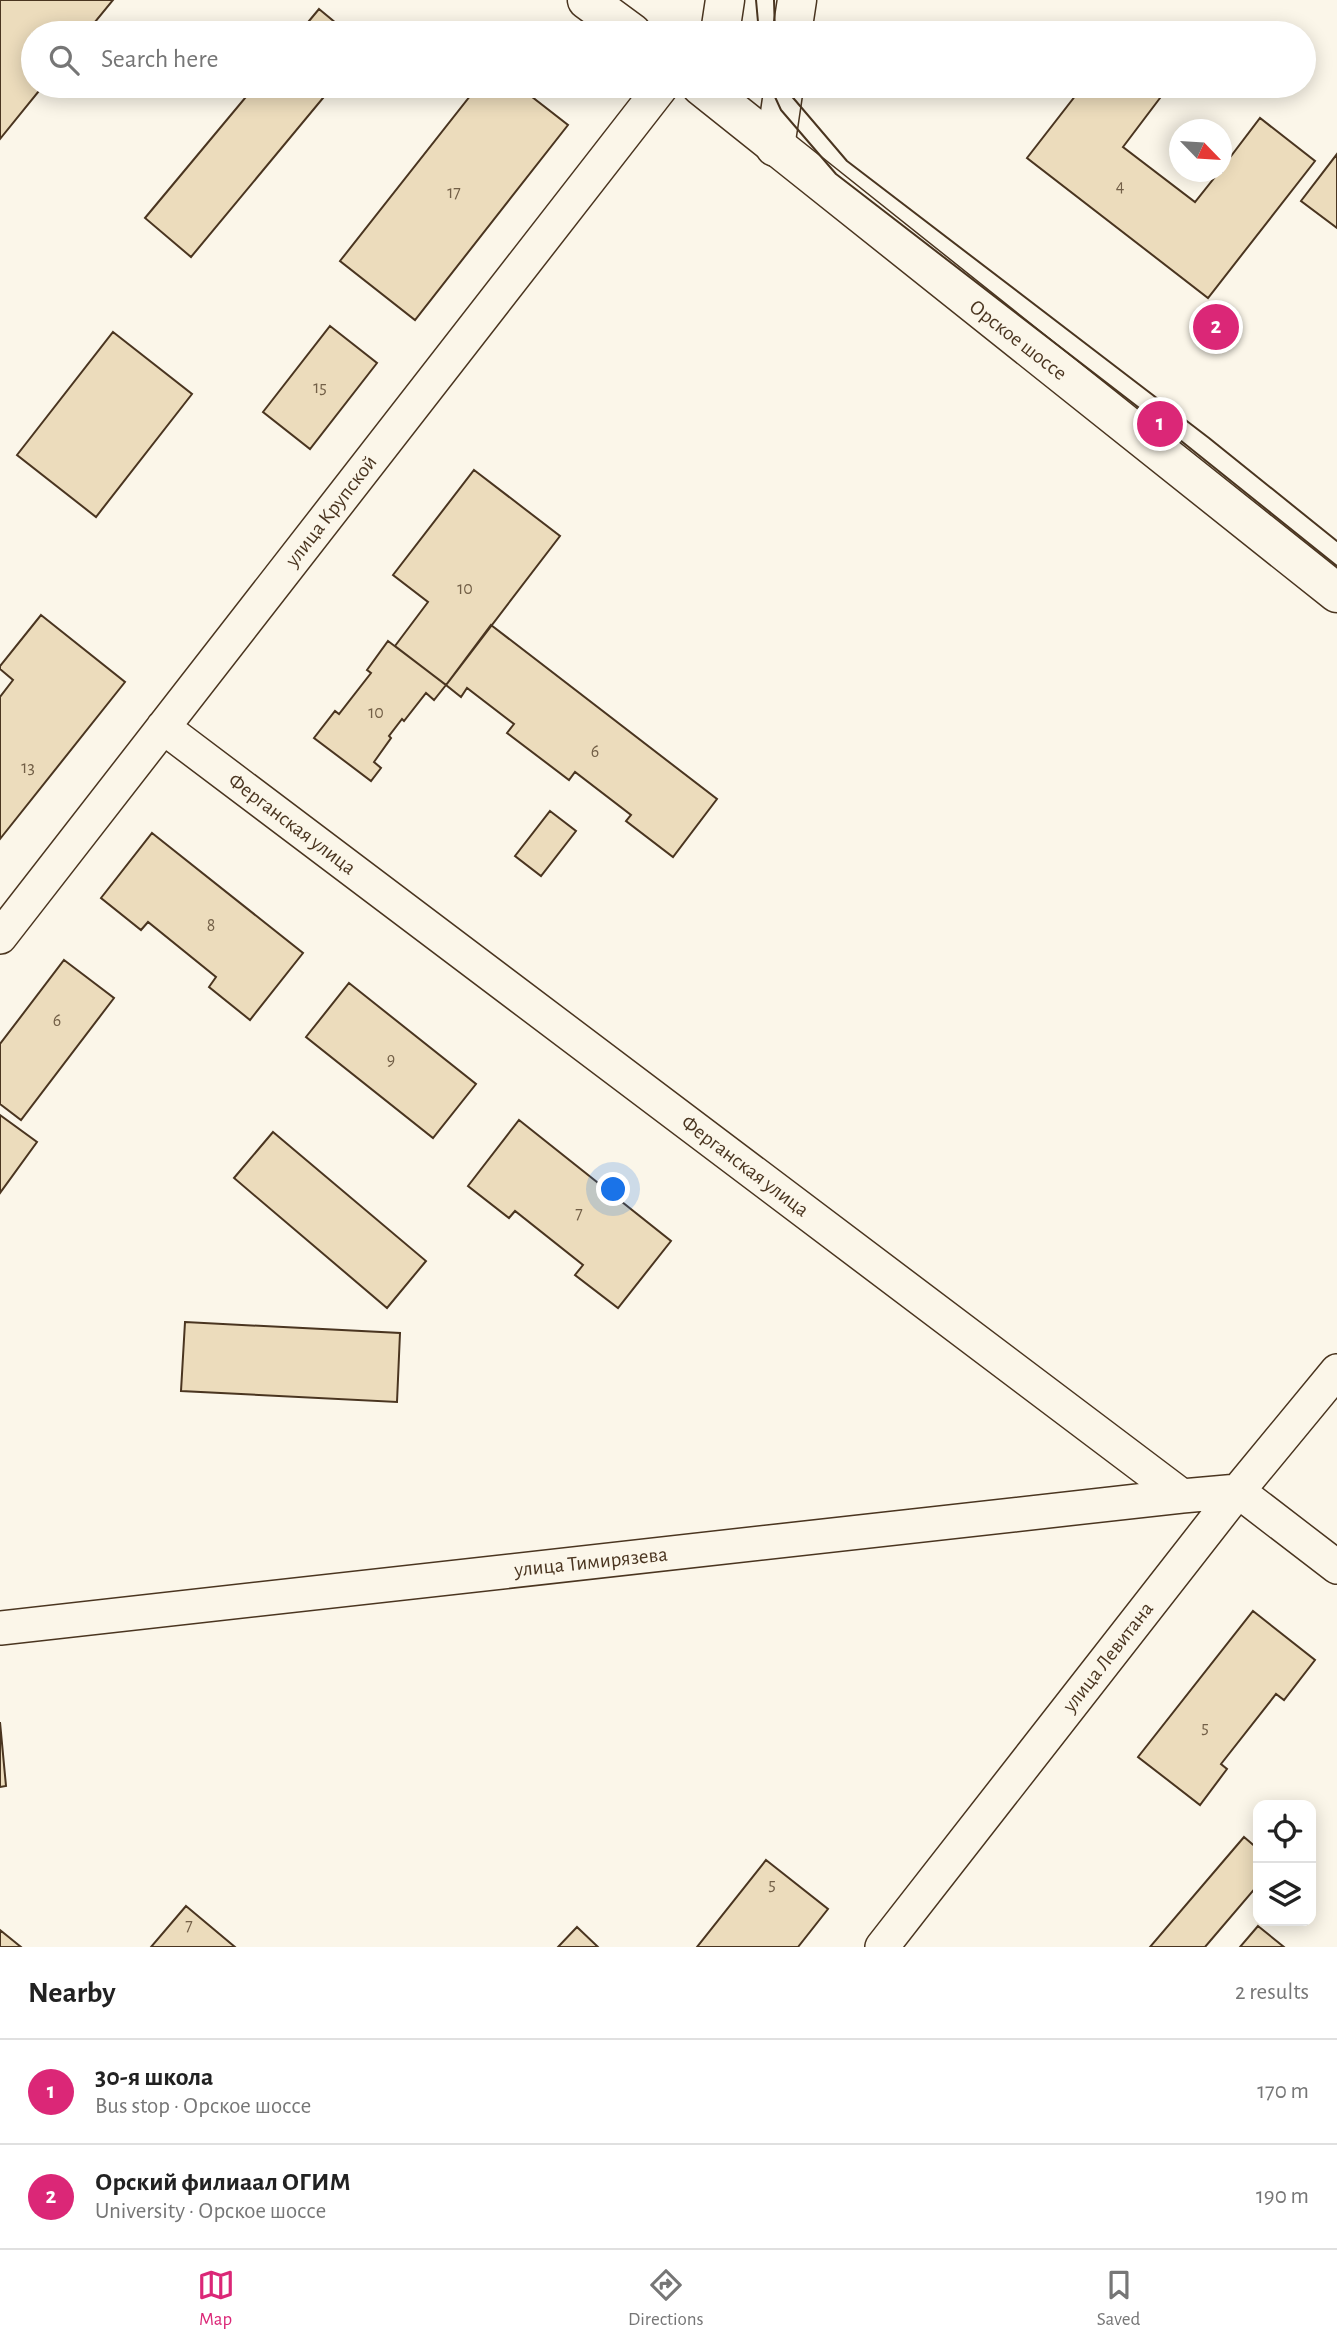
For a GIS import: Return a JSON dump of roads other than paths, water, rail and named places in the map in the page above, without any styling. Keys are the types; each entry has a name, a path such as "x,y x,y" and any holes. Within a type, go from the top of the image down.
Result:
{"main road":[{"path":"587,0 616,21"},
{"path":"722,21 725,0"},
{"path":"794,21 797,0"},
{"name":"Орское шоссе","path":"719,98 775,147 1337,593"},
{"path":"775,147 782,98"}],"street":[{"name":"улица Крупской","path":"0,937 653,98"},
{"name":"Ферганская улица","path":"163,727 1182,1496"},
{"name":"улица Левитана","path":"882,1947 1238,1491 1337,1371"},
{"path":"1182,1496 1238,1491 1337,1567"},
{"name":"улица Тимирязева","path":"0,1628 1182,1496"}],"tram line":[{"path":"756,0 758,21"},
{"path":"774,0 775,21"},
{"path":"776,98 781,110 836,174 1160,424 1337,566"},
{"path":"793,98 847,161 1209,438 1337,541"}],"place":[{"name":"Орский филиаал ОГИМ","path":"1216,327"},
{"name":"30-я школа","path":"1160,424"}]}
